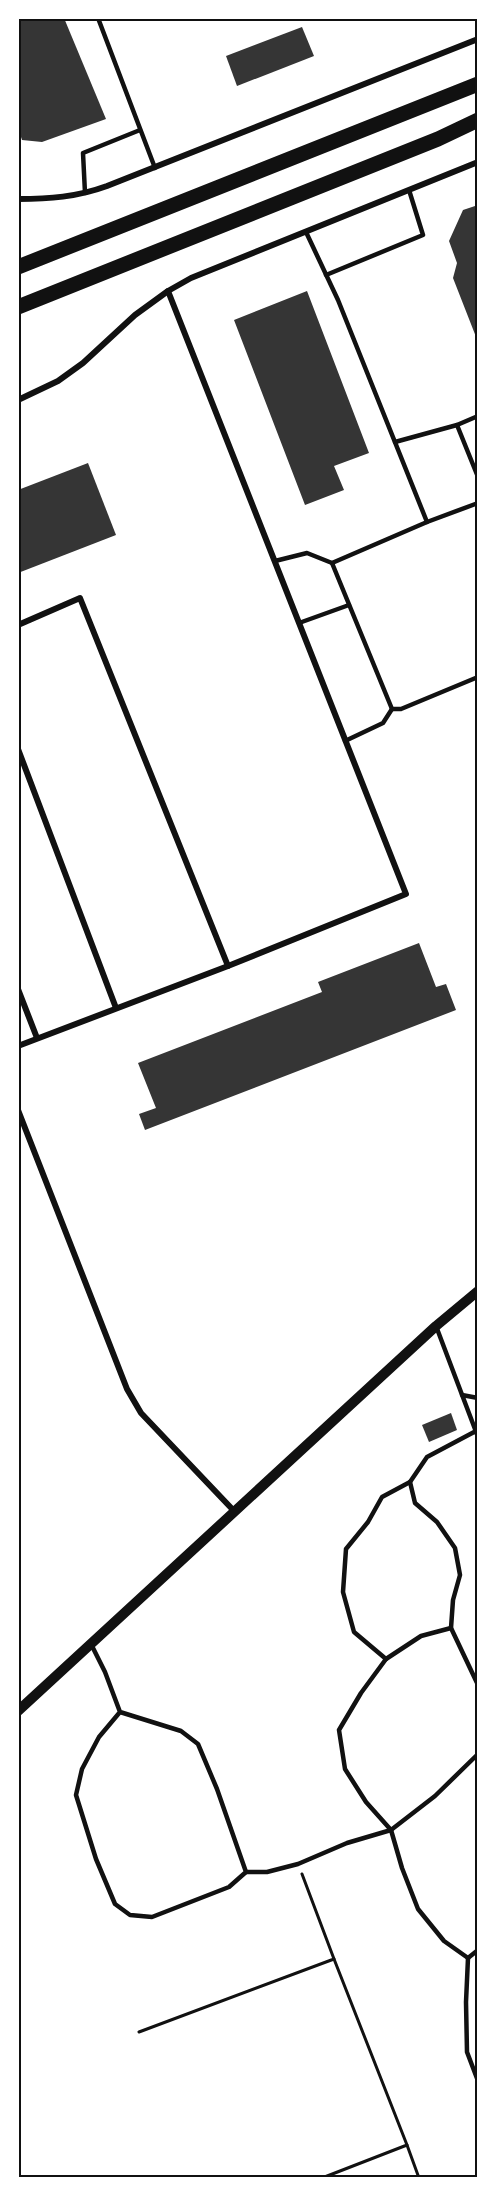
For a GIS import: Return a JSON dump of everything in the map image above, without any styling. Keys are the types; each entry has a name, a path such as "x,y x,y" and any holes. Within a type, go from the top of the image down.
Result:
{"main road":[{"path":"18,267 478,84"},
{"path":"18,307 438,139 478,120"}],"street":[{"path":"18,199 85,194 478,39"},
{"path":"18,400 58,381 83,363 135,315 168,291 191,278 478,162"},
{"path":"18,1046 228,966 406,894 168,291"},
{"path":"18,625 80,598 228,966"},
{"path":"18,749 116,1008"},
{"path":"18,989 37,1038"},
{"path":"18,1110 127,1389 141,1413 236,1512"},
{"path":"18,1711 436,1326 478,1291"}],"lane":[{"path":"98,18 155,168"},
{"path":"85,194 83,153 140,130"},
{"path":"326,275 423,235 409,190"},
{"path":"306,232 326,275 427,522"},
{"path":"395,442 458,425 478,416"},
{"path":"458,425 478,477"},
{"path":"332,563 427,522 478,503"},
{"path":"275,561 308,553 332,563 393,709"},
{"path":"299,623 349,604"},
{"path":"393,709 401,709 478,677"},
{"path":"345,741 383,723 393,709"},
{"path":"436,1326 478,1437"},
{"path":"462,1395 478,1398"},
{"path":"386,1659 354,1632 343,1592 346,1549 368,1522 382,1497 410,1482 426,1456 476,1431"},
{"path":"410,1482 415,1503 437,1522 455,1548 460,1575 453,1600 451,1628 478,1685"},
{"path":"451,1628 421,1636 386,1659 361,1693 339,1730 345,1769 366,1802 391,1830 402,1868 418,1909 444,1941 468,1958"},
{"path":"91,1644 105,1672 120,1712"},
{"path":"120,1712 99,1737 82,1769 76,1795 96,1859 115,1904 130,1915 152,1917 229,1887 246,1872 267,1872 298,1864 347,1843 391,1830 435,1796 478,1754"},
{"path":"120,1712 181,1731 198,1744 217,1789 246,1872"},
{"path":"468,1958 478,1950"},
{"path":"468,1958 467,2052 478,2081"}],"path":[{"path":"298,1864 419,2178"},
{"path":"139,2032 334,1959"},
{"path":"322,2178 407,2145"}],"building":[{"path":"18,18 64,18 106,119 42,142 22,140 18,128"},
{"path":"302,27 314,56 237,86 226,56"},
{"path":"478,205 478,342 453,278 457,263 449,241 463,210"},
{"path":"307,291 369,453 334,466 344,490 305,505 234,320"},
{"path":"88,463 116,535 18,573 18,490"},
{"path":"419,943 436,987 446,984 456,1010 145,1130 139,1114 156,1108 138,1063 322,992 318,982"},
{"path":"451,1413 457,1430 429,1442 422,1425"}]}
